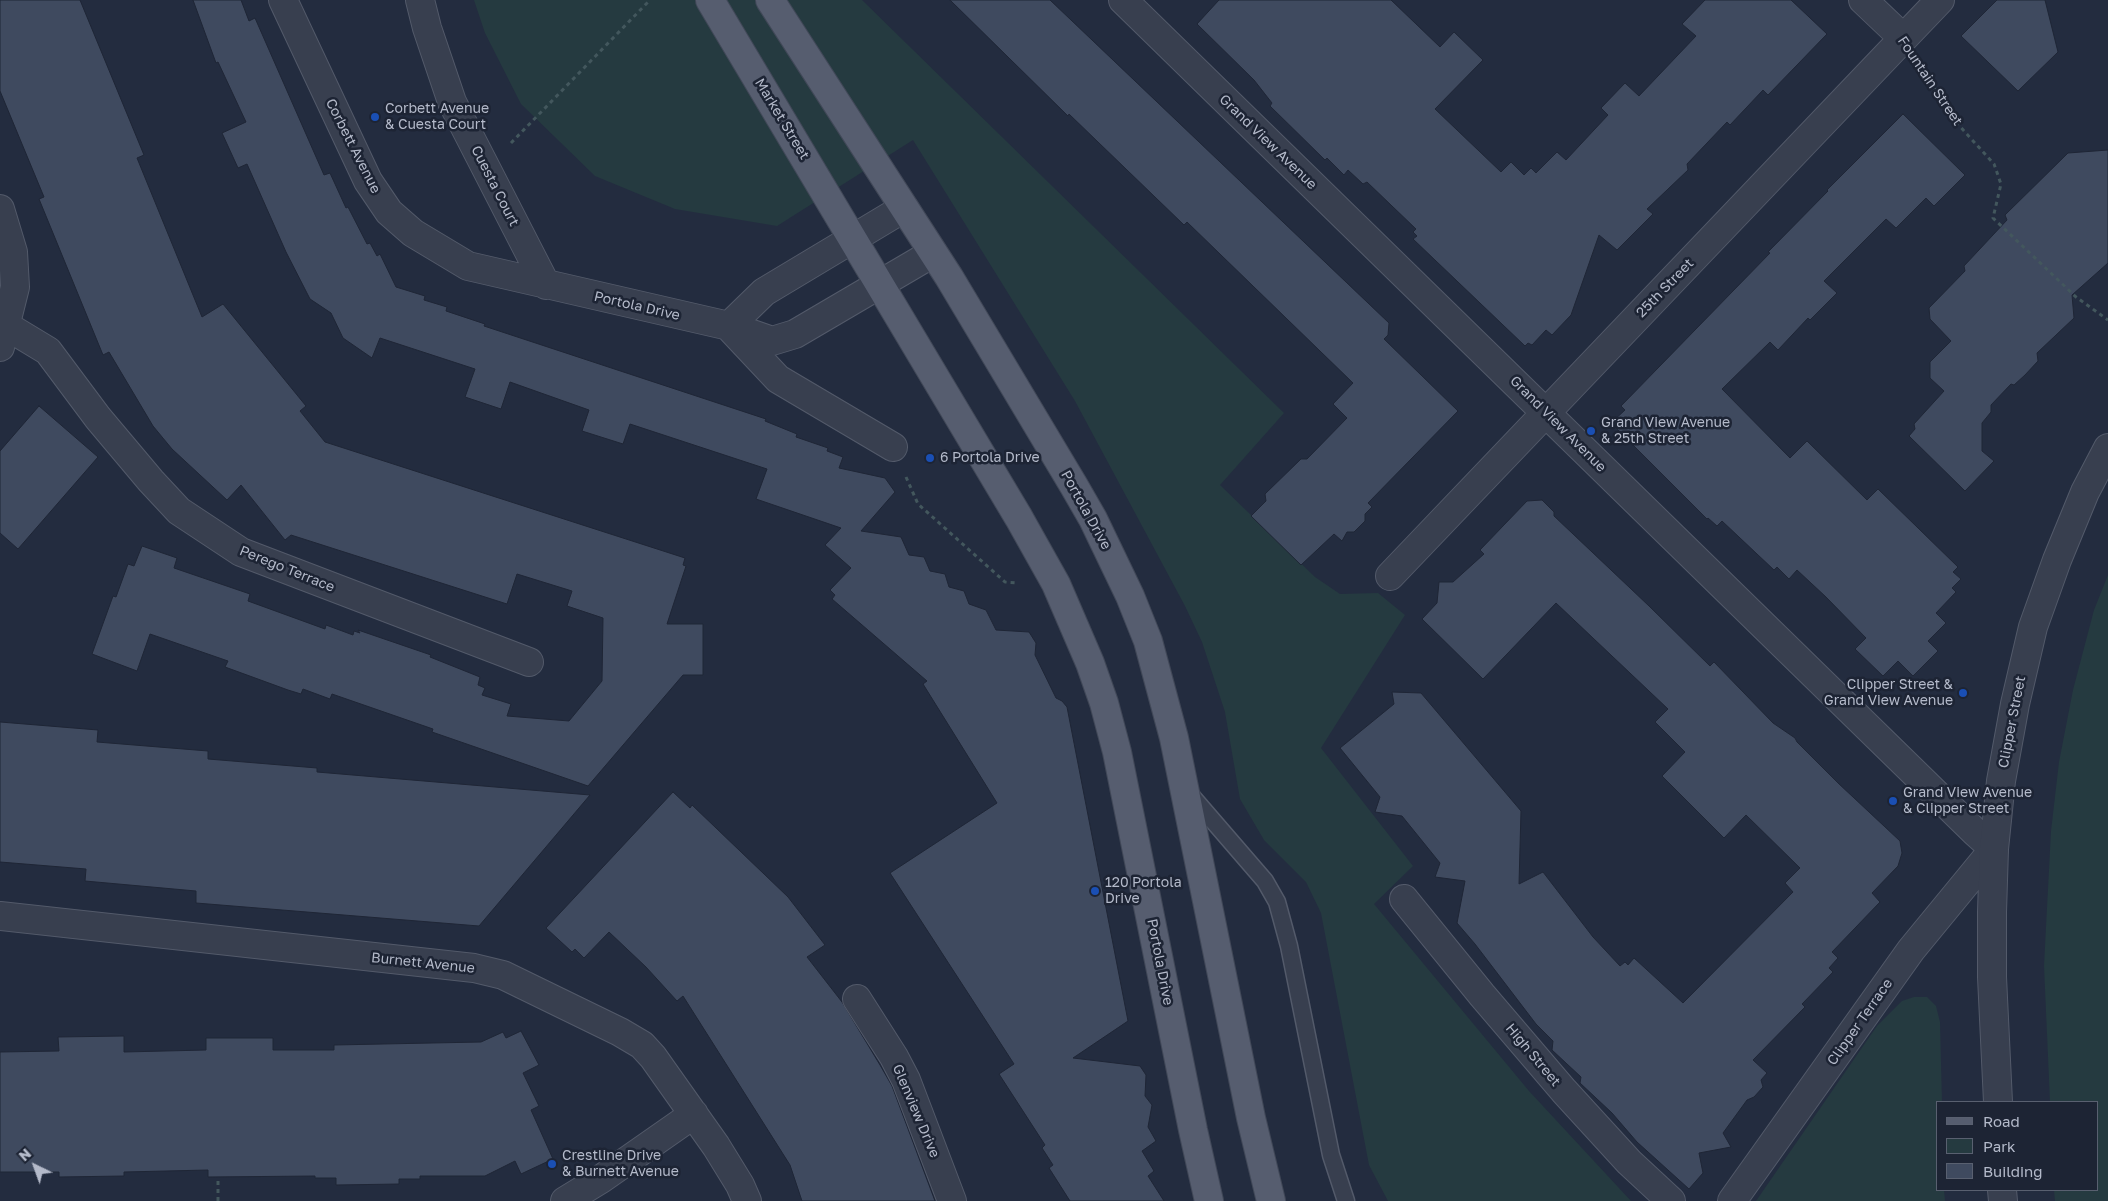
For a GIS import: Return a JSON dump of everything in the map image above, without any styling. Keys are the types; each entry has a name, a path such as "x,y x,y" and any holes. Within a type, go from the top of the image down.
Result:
{"main road":[{"name":"Market Street","path":"710,0 852,239"},
{"path":"770,0 904,208"},
{"name":"Portola Drive","path":"904,208 1069,477 1111,556 1148,641 1161,685 1186,791 1251,1118 1271,1201"},
{"name":"Portola Drive","path":"852,239 1020,518 1056,584 1090,663 1118,752 1193,1130 1209,1201"}],"street":[{"name":"Corbett Avenue","path":"283,0 368,181 389,212 413,233 468,266 546,285"},
{"name":"Cuesta Court","path":"420,0 427,28 452,102 546,285"},
{"name":"Grand View Avenue","path":"1122,0 1994,849"},
{"name":"Fountain Street","path":"1864,0 1903,38"},
{"name":"25th Street","path":"1390,576 1940,0"},
{"path":"893,447 778,379 729,326 764,292 904,208"},
{"path":"0,209 13,252 15,286 3,336"},
{"name":"Portola Drive","path":"546,285 729,326 772,341 794,334 933,253"},
{"name":"Perego Terrace","path":"3,336 48,351 98,418 150,481 179,511 241,552 529,662"},
{"name":"Clipper Street","path":"1998,1101 1992,977 1994,849 2000,781 2033,627 2057,560 2085,492 2108,448"},
{"name":"Clipper Terrace","path":"1732,1201 1911,950 1994,849"},
{"name":"High Street","path":"1404,900 1564,1091 1629,1162 1671,1201"},
{"name":"Burnett Avenue","path":"0,916 474,968 494,972 515,980 636,1041 653,1057 728,1166 747,1201"},
{"name":"Glenview Drive","path":"857,999 894,1057 906,1080 952,1201"},
{"path":"565,1201 601,1179 694,1114"}],"lane":[{"name":"Portola Drive","path":"1186,791 1265,882 1277,902 1290,946 1331,1155 1346,1201"}],"path":[{"path":"486,169 650,0"},
{"name":"Fountain Street","path":"1903,38 1954,121 1994,164 2001,184 1992,218 2076,296 2108,320"},
{"path":"893,447 918,504 1005,582 1056,584"},
{"path":"218,1177 218,1201"}],"green space":[{"path":"474,0 862,0 1284,413 1220,485 1315,577 1340,594 1378,593 1405,615 1321,748 1413,866 1374,904 1529,1091 1631,1201 1388,1201 1369,1165 1321,913 1306,882 1264,840 1240,799 1225,712 1202,642 1185,606 1075,401 913,140 777,226 675,209 595,176 521,104 485,33"},
{"path":"2108,575 2108,1201 2055,1201 2054,1191 2098,1191 2098,1101 2050,1101 2044,966 2051,831 2059,762 2073,690 2094,610"},
{"path":"1914,997 1927,997 1936,1006 1940,1022 1942,1101 1936,1101 1936,1191 1944,1191 1945,1201 1756,1201 1877,1026 1902,1001"}],"building":[{"path":"0,0 80,0 144,155 137,158 202,317 223,304 306,406 300,411 325,442 685,558 683,565 686,566 667,624 703,624 703,675 683,675 588,786 432,732 433,729 332,694 330,699 303,689 301,694 288,690 225,667 228,661 150,634 137,671 92,654 113,596 116,597 128,564 134,566 142,546 177,558 174,568 250,594 248,601 325,629 326,625 353,635 354,631 360,633 358,630 431,655 430,657 480,677 478,685 485,688 482,695 511,704 507,716 569,721 602,681 603,618 567,606 572,591 517,574 507,604 291,535 285,540 241,485 227,500 172,449 153,426 109,352 103,355 39,199 44,197 0,91"},
{"path":"193,0 241,0 249,21 255,18 324,175 330,173 346,208 348,207 367,244 370,243 377,256 380,254 396,287 425,296 424,300 447,307 446,311 485,324 484,326 766,419 765,421 797,434 796,437 828,448 827,451 843,457 839,468 885,478 895,492 861,531 901,537 909,555 924,557 930,571 945,574 949,587 964,591 969,604 986,610 996,630 1029,632 1036,643 1035,655 1056,698 1067,707 1128,1021 1073,1058 1140,1066 1146,1075 1145,1096 1152,1105 1148,1127 1156,1141 1142,1151 1154,1171 1148,1176 1164,1201 1070,1201 1049,1168 1053,1165 1042,1148 1045,1145 999,1074 1014,1064 890,873 997,803 923,684 927,681 832,599 835,595 830,590 851,568 825,545 841,528 756,499 767,469 630,424 623,444 582,431 589,410 510,382 501,409 465,397 475,369 380,338 372,358 343,338 331,313 310,299 286,252 247,164 238,168 222,133 246,122 218,62 216,63"},
{"path":"950,0 1050,0 1389,323 1388,335 1384,339 1458,411 1368,503 1372,507 1365,514 1365,521 1354,532 1347,532 1342,541 1334,534 1301,565 1251,516 1266,501 1265,494 1301,459 1307,459 1347,418 1333,404 1353,383 1187,222 1184,225 1069,114 1068,116"},
{"path":"1219,0 1391,0 1440,47 1454,32 1483,60 1435,109 1501,172 1511,162 1524,175 1531,168 1536,173 1557,152 1566,160 1608,115 1601,108 1625,83 1639,96 1696,36 1682,24 1705,0 1791,0 1827,34 1768,95 1763,90 1730,125 1727,122 1687,164 1688,170 1647,209 1653,214 1617,250 1599,235 1571,315 1552,335 1546,330 1532,345 1528,343 1525,346 1413,239 1417,236 1413,232 1416,229 1367,182 1363,184 1348,170 1344,175 1327,158 1325,160 1270,106 1272,103 1254,80 1197,24"},
{"path":"1997,0 2045,0 2058,52 2018,91 1961,36"},
{"path":"1903,114 1965,175 1934,206 1926,198 1896,228 1886,219 1824,281 1837,293 1810,320 1808,318 1778,350 1770,342 1722,389 1790,458 1807,441 1867,500 1878,489 1958,567 1953,572 1961,579 1952,588 1956,592 1936,613 1946,623 1928,641 1938,651 1913,676 1898,661 1883,676 1855,649 1866,638 1797,570 1789,579 1777,567 1774,570 1722,521 1717,526 1707,519 1611,423 1625,410 1621,406 1770,253 1768,252 1827,190"},
{"path":"2108,150 2108,263 2072,295 2074,318 2037,353 2038,361 2025,375 2014,385 2011,384 1991,405 1991,412 1982,423 1982,451 1994,461 1965,491 1909,436 1915,429 1914,424 1944,391 1930,378 1930,362 1951,341 1930,319 1929,308 1965,271 1964,266 2007,220 2005,215 2068,153"},
{"path":"39,406 98,457 18,549 0,533 0,451"},
{"path":"1542,500 1554,512 1554,516 1710,666 1714,662 1773,723 1795,738 1838,783 1900,841 1902,853 1898,866 1872,893 1880,902 1832,952 1838,958 1829,968 1833,972 1802,1004 1805,1007 1753,1060 1767,1073 1761,1080 1763,1087 1754,1097 1747,1100 1723,1133 1731,1147 1699,1153 1703,1173 1689,1189 1637,1142 1612,1113 1580,1083 1581,1077 1552,1050 1553,1041 1536,1024 1457,923 1465,881 1435,877 1440,863 1402,816 1375,812 1380,797 1340,748 1394,704 1392,692 1421,693 1521,811 1519,884 1543,872 1593,937 1620,966 1625,962 1628,965 1634,958 1683,1003 1793,892 1785,883 1800,868 1746,815 1724,838 1662,776 1685,752 1655,722 1668,709 1556,603 1483,679 1422,619 1437,603 1439,582 1453,582 1484,554 1480,550 1527,501"},
{"path":"0,722 98,730 97,742 208,751 208,759 317,768 317,772 590,795 479,926 196,903 196,891 85,881 86,869 0,862"},
{"path":"673,792 690,808 692,805 788,897 825,945 807,957 842,1002 892,1086 935,1201 802,1201 790,1165 683,996 677,1001 646,967 609,932 584,958 575,949 572,952 546,928"},
{"path":"521,1031 539,1065 523,1073 539,1106 531,1110 553,1159 521,1174 515,1161 485,1176 420,1176 420,1179 399,1179 399,1184 336,1185 336,1178 315,1178 315,1176 208,1177 208,1170 124,1172 124,1176 59,1177 59,1172 0,1172 0,1052 59,1051 58,1037 124,1036 124,1052 206,1050 206,1038 273,1038 273,1050 334,1050 334,1045 481,1042 503,1032 506,1038"}],"place":[{"name":"Corbett Avenue & Cuesta Court","path":"375,117"},
{"name":"Grand View Avenue & 25th Street","path":"1591,431"},
{"name":"6 Portola Drive","path":"930,458"},
{"name":"Clipper Street & Grand View Avenue","path":"1963,693"},
{"name":"Grand View Avenue & Clipper Street","path":"1893,801"},
{"name":"120 Portola Drive","path":"1095,891"},
{"name":"Crestline Drive & Burnett Avenue","path":"552,1164"}]}
